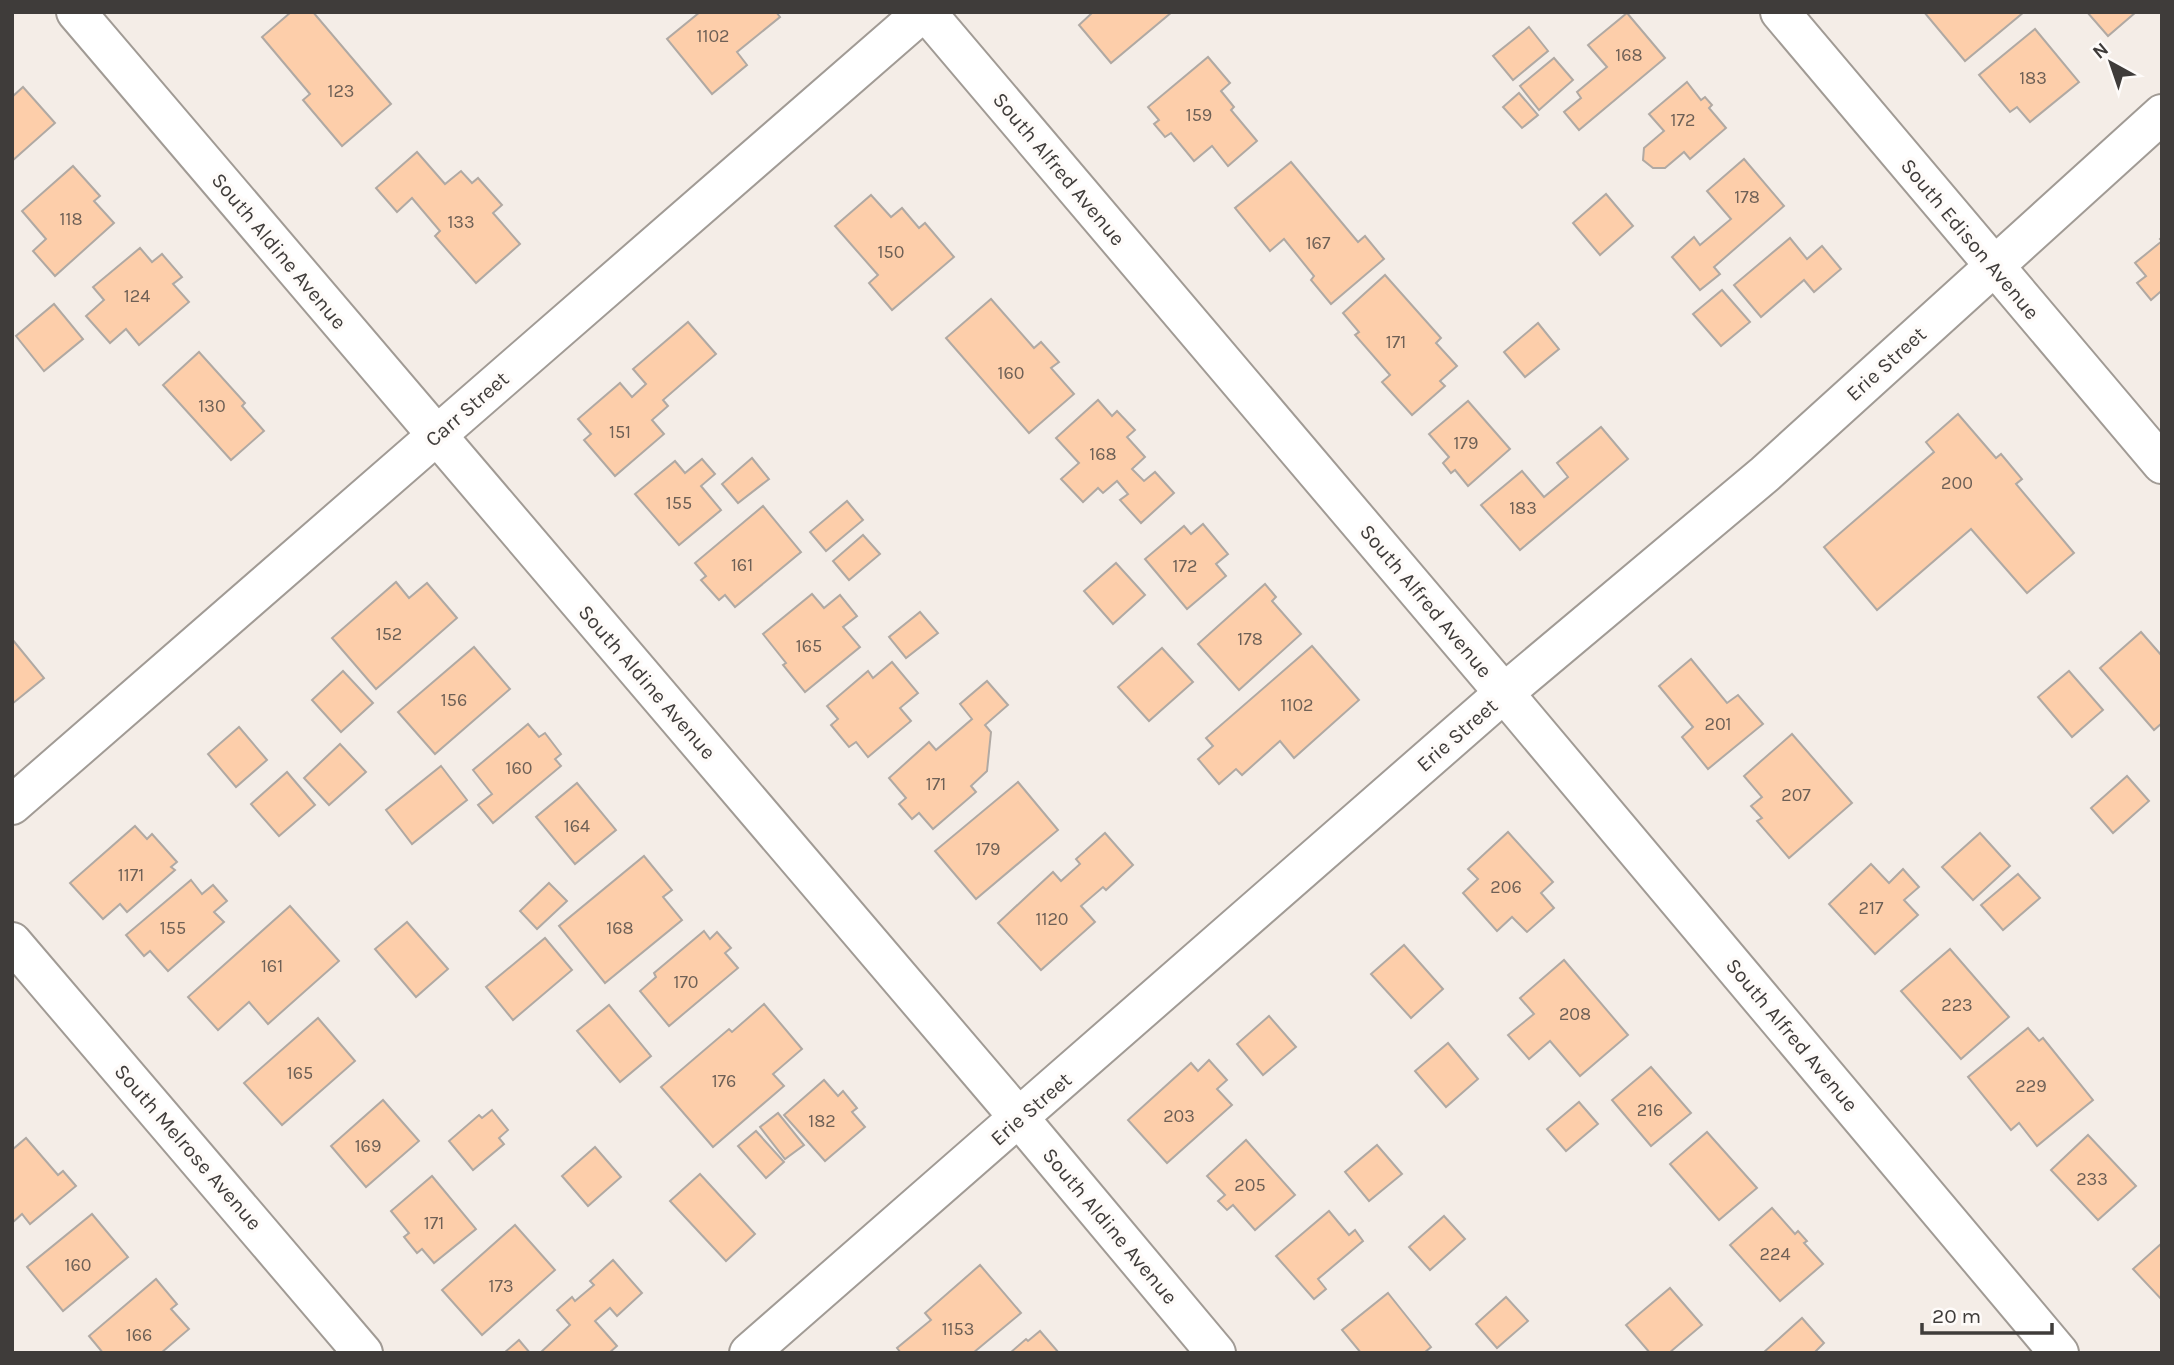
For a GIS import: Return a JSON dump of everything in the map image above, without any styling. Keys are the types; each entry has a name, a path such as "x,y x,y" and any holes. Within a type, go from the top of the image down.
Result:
{"street":[{"name":"South Aldine Avenue","path":"76,12 1020,1119 1216,1353"},
{"name":"Carr Street","path":"12,805 924,12"},
{"name":"South Alfred Avenue","path":"924,12 1504,693 2059,1353"},
{"name":"South Edison Avenue","path":"1780,12 2162,464"},
{"name":"Erie Street","path":"749,1353 1020,1119 1504,693 1765,474 2162,114"},
{"name":"South Melrose Avenue","path":"12,942 363,1353"}],"building":[{"path":"291,12 313,12 391,104 342,146 303,100 310,94 262,37"},
{"path":"700,12 776,12 780,17 737,52 747,65 712,94 667,39"},
{"path":"1093,12 1172,12 1111,63 1079,25"},
{"path":"1924,12 2024,12 1965,61"},
{"path":"2087,12 2136,12 2108,36"},
{"path":"1627,13 1665,58 1579,130 1564,112 1581,98 1577,92 1607,67 1588,45"},
{"path":"1529,27 1548,51 1513,80 1493,56"},
{"path":"2035,29 2079,82 2030,122 2017,107 2010,112 1979,75"},
{"path":"1208,57 1230,83 1221,91 1234,107 1231,110 1257,141 1228,166 1212,146 1194,161 1171,133 1165,137 1154,124 1159,120 1148,107"},
{"path":"1554,58 1573,80 1539,110 1520,86"},
{"path":"1687,82 1701,100 1705,97 1712,105 1709,108 1726,128 1690,159 1684,152 1665,168 1653,168 1643,160 1644,148 1664,131 1649,114"},
{"path":"23,87 55,123 12,161 12,97"},
{"path":"1519,93 1538,115 1522,128 1503,107"},
{"path":"417,152 445,184 461,171 472,183 478,178 502,205 493,213 520,244 476,283 435,236 440,231 412,198 397,212 376,188"},
{"path":"1744,159 1784,206 1714,267 1720,274 1700,290 1672,257 1694,237 1700,245 1731,219 1707,191"},
{"path":"1291,162 1358,242 1365,236 1384,259 1331,304 1311,280 1314,276 1284,239 1270,251 1235,208"},
{"path":"73,166 100,196 94,201 114,223 55,276 33,251 46,239 22,211"},
{"path":"1606,194 1633,226 1600,255 1573,223"},
{"path":"871,195 891,217 902,208 919,228 925,223 954,257 892,310 869,283 878,275 835,226"},
{"path":"1790,238 1807,259 1822,246 1841,269 1814,292 1804,280 1761,317 1734,285"},
{"path":"2162,241 2162,294 2160,292 2151,300 2137,283 2146,276 2135,263"},
{"path":"140,248 152,262 162,254 182,277 173,284 189,302 139,345 126,329 110,343 86,316 104,300 93,287"},
{"path":"1385,275 1441,338 1436,343 1457,366 1440,381 1445,386 1412,415 1382,382 1390,375 1355,335 1359,332 1343,313"},
{"path":"1722,290 1750,322 1721,346 1693,314"},
{"path":"991,299 1034,348 1041,342 1059,362 1051,368 1074,394 1029,433 946,338"},
{"path":"54,304 83,339 44,371 16,336"},
{"path":"688,322 716,354 663,400 668,406 652,420 664,434 615,476 584,440 591,434 578,419 620,383 632,397 646,384 633,369"},
{"path":"1538,323 1559,349 1525,377 1504,352"},
{"path":"199,352 245,403 242,406 264,431 231,460 163,385"},
{"path":"1098,400 1112,416 1117,411 1135,430 1127,437 1145,457 1132,469 1144,481 1155,472 1174,493 1141,523 1120,500 1128,494 1117,481 1103,493 1098,488 1083,502 1061,479 1079,463 1056,438"},
{"path":"1468,401 1510,449 1468,486 1455,470 1451,473 1443,463 1449,457 1429,434"},
{"path":"1958,414 1996,458 2001,454 2022,479 2016,484 2074,553 2027,593 1971,529 1877,610 1824,547 1934,452 1926,442"},
{"path":"1601,427 1628,459 1520,550 1481,505 1522,471 1544,497 1568,477 1557,463"},
{"path":"752,458 769,479 738,503 722,484"},
{"path":"702,459 715,474 701,486 721,510 679,545 635,494 675,461 685,473"},
{"path":"847,501 863,520 826,551 810,532"},
{"path":"763,506 801,552 735,607 725,595 719,600 701,580 706,576 695,563"},
{"path":"1203,524 1228,554 1216,564 1226,576 1187,609 1145,559 1184,526 1191,534"},
{"path":"863,535 880,554 849,580 833,561"},
{"path":"1116,563 1145,595 1113,624 1084,591"},
{"path":"396,582 409,598 427,583 457,618 376,689 332,638"},
{"path":"1265,584 1276,597 1272,601 1301,634 1239,690 1198,644"},
{"path":"812,594 824,608 840,595 857,616 843,627 860,647 805,692 763,634"},
{"path":"920,612 938,633 906,658 889,637"},
{"path":"2141,632 2162,656 2162,723 2154,730 2100,668"},
{"path":"12,639 44,678 12,704"},
{"path":"1312,646 1359,700 1294,758 1280,741 1242,775 1236,769 1219,784 1198,759 1213,746 1206,738"},
{"path":"474,647 510,689 435,754 398,712"},
{"path":"1162,648 1193,682 1149,721 1118,687"},
{"path":"1691,659 1727,703 1738,695 1763,724 1708,769 1682,737 1693,727 1659,686"},
{"path":"892,662 918,693 900,708 911,721 868,757 856,742 849,747 831,725 838,719 827,706 868,671 873,678"},
{"path":"343,671 373,703 341,732 312,700"},
{"path":"2069,671 2103,710 2072,737 2038,697"},
{"path":"987,681 1008,705 985,725 991,732 987,771 971,786 976,792 933,829 919,813 912,819 899,804 906,798 889,778 929,742 936,750 972,719 960,704"},
{"path":"528,724 539,737 545,733 561,754 555,759 561,766 493,823 478,805 492,794 473,770"},
{"path":"239,727 267,760 236,787 208,754"},
{"path":"1792,734 1852,803 1789,858 1757,821 1762,818 1751,806 1762,797 1744,776"},
{"path":"340,744 366,772 329,805 304,778"},
{"path":"441,766 467,800 412,844 386,810"},
{"path":"287,772 315,805 279,836 251,804"},
{"path":"2127,776 2149,801 2113,833 2091,808"},
{"path":"1018,782 1058,830 976,899 935,851"},
{"path":"577,783 616,830 575,864 536,817"},
{"path":"135,826 147,839 152,834 177,862 171,867 175,870 127,912 120,904 103,919 70,883"},
{"path":"1508,832 1553,882 1541,893 1554,908 1527,932 1512,917 1497,931 1463,893 1478,879 1468,869"},
{"path":"1105,833 1133,865 1106,890 1103,887 1081,906 1095,922 1041,970 998,923 1053,872 1061,881 1080,864 1076,859"},
{"path":"1980,833 2010,866 1973,900 1942,867"},
{"path":"644,856 672,890 663,897 682,920 605,983 559,926"},
{"path":"1871,864 1889,883 1903,869 1919,887 1904,900 1918,915 1875,954 1829,904"},
{"path":"2018,874 2040,898 2003,930 1981,905"},
{"path":"191,880 202,894 213,885 227,901 214,912 224,922 168,971 150,951 144,956 126,935"},
{"path":"549,883 567,901 537,929 520,911"},
{"path":"290,906 339,961 268,1024 249,1002 218,1030 188,997"},
{"path":"407,922 448,969 416,997 375,949"},
{"path":"704,931 710,939 717,932 731,948 725,953 738,968 669,1026 640,991 656,977 654,973"},
{"path":"545,938 572,970 513,1020 486,987"},
{"path":"1404,945 1443,989 1411,1018 1371,974"},
{"path":"1950,949 2009,1017 1961,1059 1901,991"},
{"path":"1564,960 1628,1035 1580,1076 1550,1041 1529,1059 1508,1035 1534,1014 1520,998"},
{"path":"764,1004 802,1049 773,1074 784,1086 713,1147 661,1087 729,1029 732,1032"},
{"path":"609,1005 651,1056 620,1082 577,1031"},
{"path":"1269,1016 1296,1047 1263,1075 1237,1044"},
{"path":"318,1018 355,1061 282,1125 244,1083"},
{"path":"2028,1028 2039,1041 2043,1038 2093,1100 2037,1146 2019,1123 2011,1130 1968,1077"},
{"path":"1448,1043 1478,1079 1446,1107 1415,1071"},
{"path":"1209,1060 1227,1080 1217,1089 1232,1105 1167,1163 1128,1120 1191,1063 1198,1071"},
{"path":"1651,1067 1691,1113 1651,1146 1612,1100"},
{"path":"824,1080 838,1096 843,1091 857,1108 852,1112 865,1127 825,1161 784,1115"},
{"path":"383,1100 419,1141 366,1187 331,1146"},
{"path":"1579,1102 1598,1124 1566,1151 1547,1129"},
{"path":"492,1110 508,1130 499,1138 504,1144 473,1170 449,1141 479,1115 482,1118"},
{"path":"778,1113 804,1145 785,1159 760,1127"},
{"path":"756,1131 784,1162 766,1178 738,1146"},
{"path":"1707,1132 1757,1188 1719,1220 1670,1164"},
{"path":"2088,1135 2136,1186 2098,1220 2051,1170"},
{"path":"26,1138 58,1175 63,1171 76,1186 30,1224 22,1214 12,1223 12,1150"},
{"path":"1246,1140 1295,1195 1255,1230 1233,1205 1227,1210 1218,1201 1225,1195 1207,1176"},
{"path":"1377,1145 1402,1174 1369,1201 1345,1172"},
{"path":"595,1147 621,1177 588,1206 562,1176"},
{"path":"700,1174 755,1234 726,1261 670,1201"},
{"path":"432,1176 476,1229 434,1263 422,1249 417,1253 404,1237 409,1233 391,1211"},
{"path":"1772,1208 1795,1234 1798,1231 1807,1241 1804,1243 1823,1264 1780,1301 1730,1245"},
{"path":"1329,1211 1349,1235 1355,1230 1363,1241 1318,1279 1326,1289 1314,1299 1276,1256"},
{"path":"92,1214 128,1257 63,1311 27,1267"},
{"path":"1444,1216 1465,1239 1430,1270 1409,1247"},
{"path":"515,1225 555,1270 482,1335 442,1290"},
{"path":"2162,1243 2162,1300 2133,1269"},
{"path":"613,1260 642,1293 617,1316 610,1308 595,1321 617,1346 609,1353 540,1353 570,1325 557,1310 572,1297 575,1301 594,1285 590,1281"},
{"path":"980,1265 1021,1313 973,1353 901,1353 897,1348 931,1320 925,1313"},
{"path":"156,1279 177,1304 171,1309 189,1329 161,1353 103,1353 89,1336"},
{"path":"1670,1288 1702,1325 1669,1353 1650,1353 1626,1325"},
{"path":"1388,1293 1431,1347 1424,1353 1361,1353 1342,1330"},
{"path":"1506,1297 1528,1321 1497,1348 1476,1324"},
{"path":"1802,1318 1824,1343 1814,1353 1763,1353"},
{"path":"1040,1331 1059,1353 1010,1353 1026,1339 1028,1341"},
{"path":"519,1340 530,1353 504,1353"}]}
